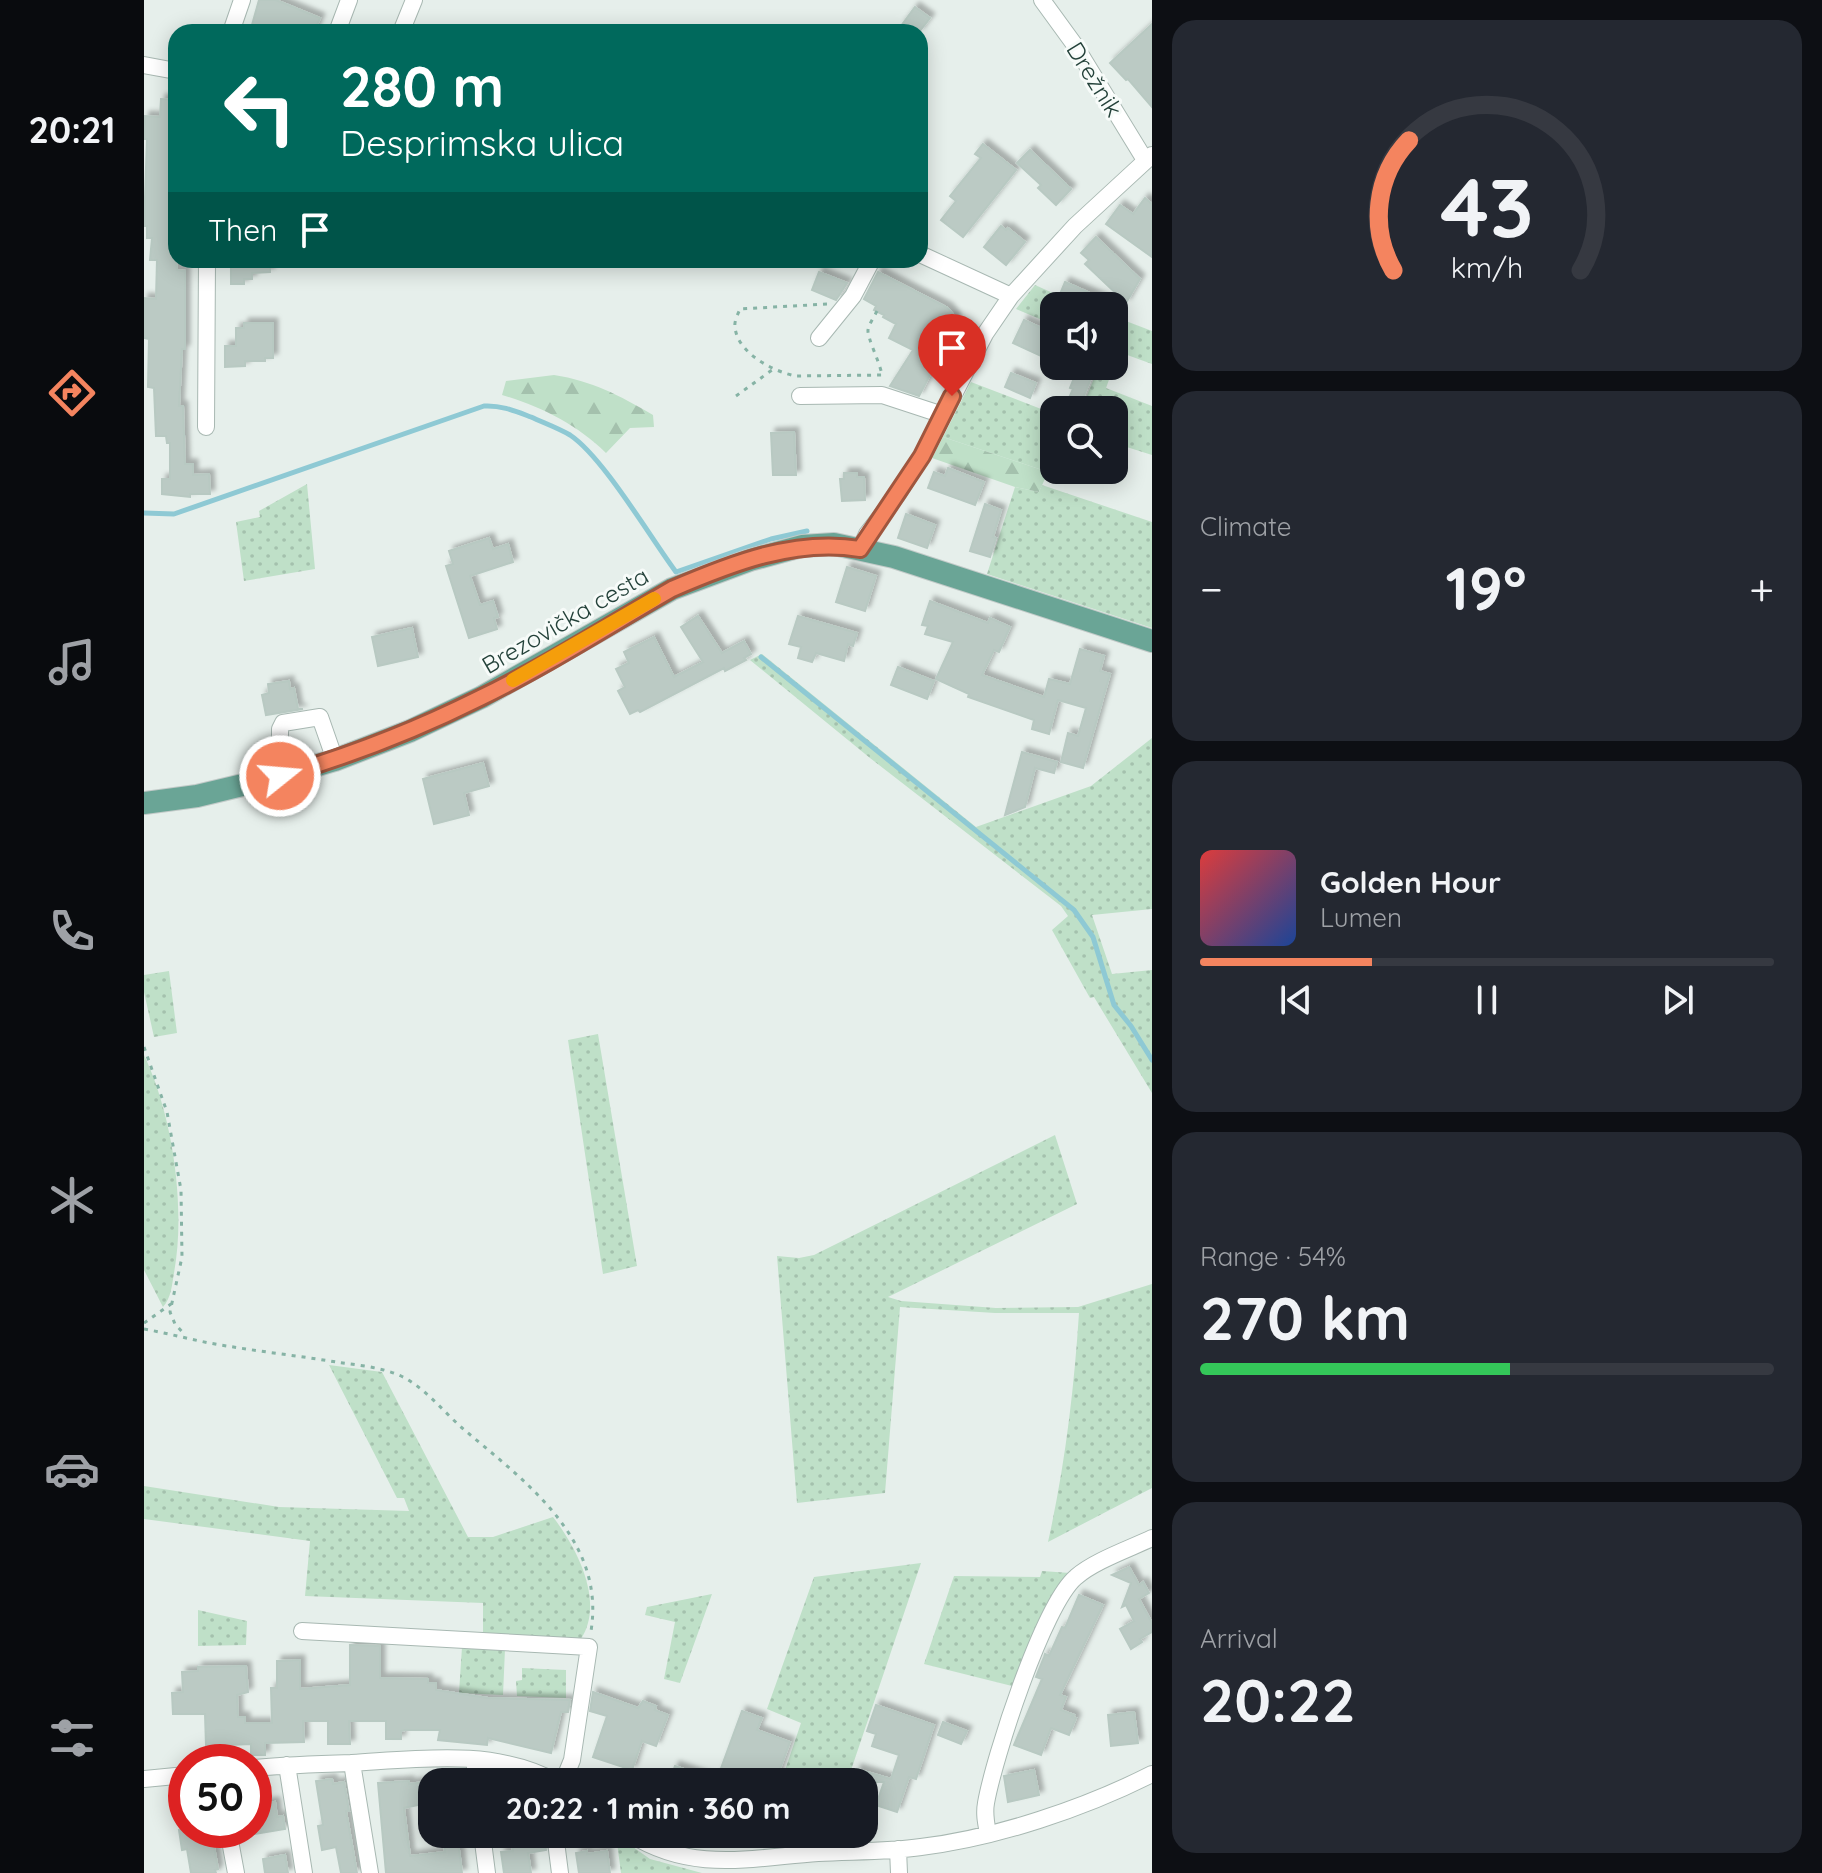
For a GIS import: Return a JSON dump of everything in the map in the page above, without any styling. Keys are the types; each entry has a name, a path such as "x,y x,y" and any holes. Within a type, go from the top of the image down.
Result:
{"main road":[{"name":"Brezovička cesta","path":"144,803 197,796 280,776 335,760 410,731 482,697 672,589 750,560 802,546 834,544 894,557 1152,641"}],"street":[{"path":"234,24 242,0"},
{"path":"340,24 349,0"},
{"path":"404,24 414,0"},
{"name":"Drežnik","path":"1042,0 1149,158"},
{"path":"144,65 168,70"},
{"path":"860,549 867,534 906,481 985,334 1011,296 1075,226 1149,158"},
{"path":"928,258 1011,296"},
{"path":"206,427 207,268"},
{"path":"819,338 853,296 868,268"},
{"path":"800,396 882,395 943,415"},
{"path":"280,776 280,729 283,723 320,717 335,760"},
{"path":"988,1833 986,1805 1002,1746 1035,1649 1061,1597 1077,1576 1152,1538"},
{"path":"302,1631 589,1647 569,1768"},
{"path":"474,1760 475,1768"},
{"path":"272,1766 474,1760 521,1768"},
{"path":"352,1763 370,1873"},
{"path":"287,1765 304,1873"},
{"path":"656,1848 683,1858 731,1862 947,1843 1079,1806 1152,1774"},
{"path":"144,1779 168,1777"},
{"path":"231,1848 236,1873"},
{"path":"484,1848 487,1873"},
{"path":"557,1848 560,1873"},
{"path":"898,1849 899,1873"}],"path":[{"path":"839,312 823,303 740,309 734,325 739,341 773,370 796,376 882,375"},
{"path":"877,311 868,329 880,361 882,395"},
{"path":"736,396 773,370"},
{"path":"144,1047 167,1112 181,1190 182,1257 170,1312 175,1324 188,1338"},
{"path":"144,1323 171,1304"},
{"path":"144,1329 223,1346 383,1369 413,1383 516,1471 570,1534 586,1566 591,1587 593,1605 589,1647"}],"green space":[{"path":"1035,285 1051,292 1040,292 1040,319 1016,309"},
{"path":"1128,322 1152,331 1152,364 1128,355"},
{"path":"554,375 593,385 629,401 653,415 654,427 630,428 606,453 583,433 558,418 502,395 506,381"},
{"path":"1093,380 1109,380 1106,388 1126,396 1087,396"},
{"path":"971,382 1040,409 1040,469 943,437"},
{"path":"1128,397 1152,406 1152,455 1128,447"},
{"path":"943,437 1040,469 1040,484 1043,484 1039,492 1015,487 932,458"},
{"path":"307,484 315,569 244,581 236,522 260,517 259,511"},
{"path":"1042,485 1152,522 1152,628 987,574 1015,487 1039,492"},
{"path":"762,654 976,827 1091,786 1152,738 1152,909 1092,915 1112,974 1152,970 1152,1093 1094,997 1090,998 1052,930 1068,916 1061,906 870,758 750,660"},
{"path":"169,971 177,1033 154,1037 144,992 144,975"},
{"path":"598,1034 637,1266 603,1274 568,1040"},
{"path":"144,1055 163,1106 177,1192 177,1247 171,1291 163,1307 144,1270"},
{"path":"1055,1135 1077,1204 888,1297 901,1301 996,1308 1078,1307 1152,1284 1152,1488 1048,1542 1068,1428 1079,1313 995,1313 900,1307 885,1493 797,1503 777,1256 799,1258 814,1255"},
{"path":"329,1365 382,1372 468,1537 493,1537 553,1517 579,1559 589,1592 588,1624 581,1639 483,1638 483,1603 305,1596 310,1541 144,1519 144,1486 279,1507 409,1511 404,1498 397,1498"},
{"path":"921,1563 852,1768 786,1768 801,1723 767,1709 814,1577"},
{"path":"1042,1571 1070,1573 1016,1687 924,1664 954,1576 1040,1577"},
{"path":"712,1594 680,1683 664,1679 675,1622 645,1615 647,1607"},
{"path":"198,1610 247,1621 246,1645 198,1646"},
{"path":"462,1647 505,1649 503,1695 459,1693"},
{"path":"522,1668 566,1670 566,1698 517,1696 516,1681 522,1680"},
{"path":"618,1848 634,1848 650,1859 702,1873 621,1873"}],"building":[{"path":"259,0 276,0 320,18 317,24 252,24"},
{"path":"915,7 930,18 925,24 902,24"},
{"path":"1152,24 1152,107 1110,63"},
{"path":"161,99 168,99 168,268 185,271 185,349 182,349 179,406 183,406 185,464 193,464 193,475 209,474 210,494 190,494 190,497 162,494 162,479 170,479 170,443 167,443 166,436 156,436 154,388 148,387 149,339 144,338 144,298 156,299 157,260 150,260 152,238 147,238 147,226 144,226 145,116 160,117"},
{"path":"983,144 1016,170 963,237 941,220 956,201 950,196 981,158 975,154"},
{"path":"1030,150 1071,189 1056,205 1038,188 1041,185 1017,163"},
{"path":"1145,198 1152,204 1152,257 1106,224 1120,205 1133,214"},
{"path":"1001,226 1025,242 1006,265 984,247"},
{"path":"1096,237 1140,279 1128,300 1128,292 1114,292 1085,264 1089,260 1081,253"},
{"path":"231,268 270,268 270,272 252,273 252,279 244,279 244,284 231,284"},
{"path":"819,272 847,283 836,300 812,290"},
{"path":"878,272 948,308 956,318 955,327 919,396 890,386 913,350 889,338 896,324 874,310 876,306 864,299"},
{"path":"1065,282 1088,292 1061,292"},
{"path":"1024,320 1040,327 1040,356 1013,343"},
{"path":"244,323 273,323 273,358 245,361 245,366 225,367 225,346 236,346 236,328 244,328"},
{"path":"1011,373 1036,383 1030,398 1005,387"},
{"path":"1073,380 1090,380 1084,396 1070,396 1073,389 1070,388"},
{"path":"794,432 796,475 773,475 771,433"},
{"path":"948,468 984,482 975,505 928,488 934,472 945,476"},
{"path":"844,473 857,473 857,477 864,477 865,500 842,501 840,479 844,479"},
{"path":"985,504 1001,510 990,557 970,551"},
{"path":"906,514 935,525 927,548 898,538"},
{"path":"489,538 493,549 508,544 513,562 470,576 480,605 493,601 498,617 494,618 497,629 469,638 446,566 453,564 449,551"},
{"path":"847,567 876,576 865,611 836,602"},
{"path":"930,601 988,623 990,618 1010,627 999,652 994,650 982,675 1044,697 1049,679 1070,684 1080,649 1104,656 1100,671 1110,674 1083,768 1061,762 1068,733 1078,736 1086,708 1058,700 1049,734 1032,729 1034,720 968,697 969,694 936,679 953,642 925,634 928,626 922,625"},
{"path":"698,616 722,653 744,641 751,654 725,671 724,668 640,712 630,714 618,691 625,687 616,669 629,663 624,652 654,637 674,677 703,662 681,627"},
{"path":"798,616 857,633 853,646 848,644 844,661 816,653 812,662 798,658 801,647 789,644"},
{"path":"412,628 418,657 378,666 372,637"},
{"path":"898,667 934,681 927,699 891,685"},
{"path":"289,681 290,689 294,688 298,709 303,709 266,715 262,695 269,693 268,684"},
{"path":"1022,752 1057,762 1054,773 1035,768 1025,807 1005,815"},
{"path":"483,763 489,786 464,793 469,815 434,824 423,779"},
{"path":"1129,1567 1139,1585 1143,1582 1149,1593 1139,1599 1152,1623 1152,1632 1131,1649 1120,1629 1134,1621 1126,1605 1122,1607 1131,1583 1112,1575"},
{"path":"1079,1595 1103,1605 1060,1695 1066,1697 1061,1710 1076,1718 1069,1735 1051,1728 1041,1755 1014,1745 1042,1679 1036,1677 1045,1654 1049,1656"},
{"path":"350,1645 380,1646 380,1678 428,1679 428,1683 436,1683 436,1690 488,1698 570,1700 568,1712 561,1712 551,1753 488,1738 487,1745 438,1740 440,1730 405,1730 401,1731 401,1739 386,1739 386,1721 349,1721 350,1744 328,1744 328,1721 303,1721 304,1742 206,1744 205,1714 173,1714 172,1693 183,1692 182,1672 198,1671 198,1667 246,1666 248,1692 237,1695 238,1717 245,1717 245,1723 272,1723 271,1688 277,1688 277,1661 300,1660 300,1689 350,1685"},
{"path":"593,1692 638,1708 643,1701 668,1715 656,1746 642,1741 633,1768 626,1768 593,1757 607,1716 590,1711"},
{"path":"876,1705 934,1725 916,1779 909,1777 897,1812 878,1806 884,1782 878,1782 878,1775 891,1779 899,1755 872,1746 876,1734 867,1731"},
{"path":"742,1711 762,1718 757,1730 790,1742 780,1768 721,1768"},
{"path":"1134,1712 1138,1743 1111,1746 1108,1715"},
{"path":"943,1722 967,1731 961,1744 938,1735"},
{"path":"1034,1770 1039,1795 1008,1802 1004,1776"},
{"path":"332,1779 333,1784 344,1782 357,1873 341,1873 336,1847 322,1850 318,1826 323,1825 316,1781"},
{"path":"378,1783 418,1783 418,1805 404,1808 410,1856 459,1848 462,1873 386,1873"},
{"path":"272,1802 275,1802 277,1817 283,1816 285,1829 272,1831"},
{"path":"182,1848 214,1848 216,1873 191,1873 187,1849"},
{"path":"512,1848 546,1850 528,1853 531,1873 504,1873 501,1852 513,1851"},
{"path":"587,1851 587,1854 607,1851 610,1873 579,1873 576,1853"},
{"path":"285,1855 288,1873 265,1873 263,1859"}],"waterway":[{"path":"144,513 174,514 490,406 531,417 570,435 583,446 611,479 676,572 771,539 807,531"},
{"path":"761,657 1074,910 1093,937 1114,1005 1152,1060"}],"slow traffic":[{"path":"513,680 654,599"}],"route":[{"path":"280,776 335,760 410,731 482,697 672,589 697,578 802,546 834,544 860,549 867,534 922,456 952,396"}]}
